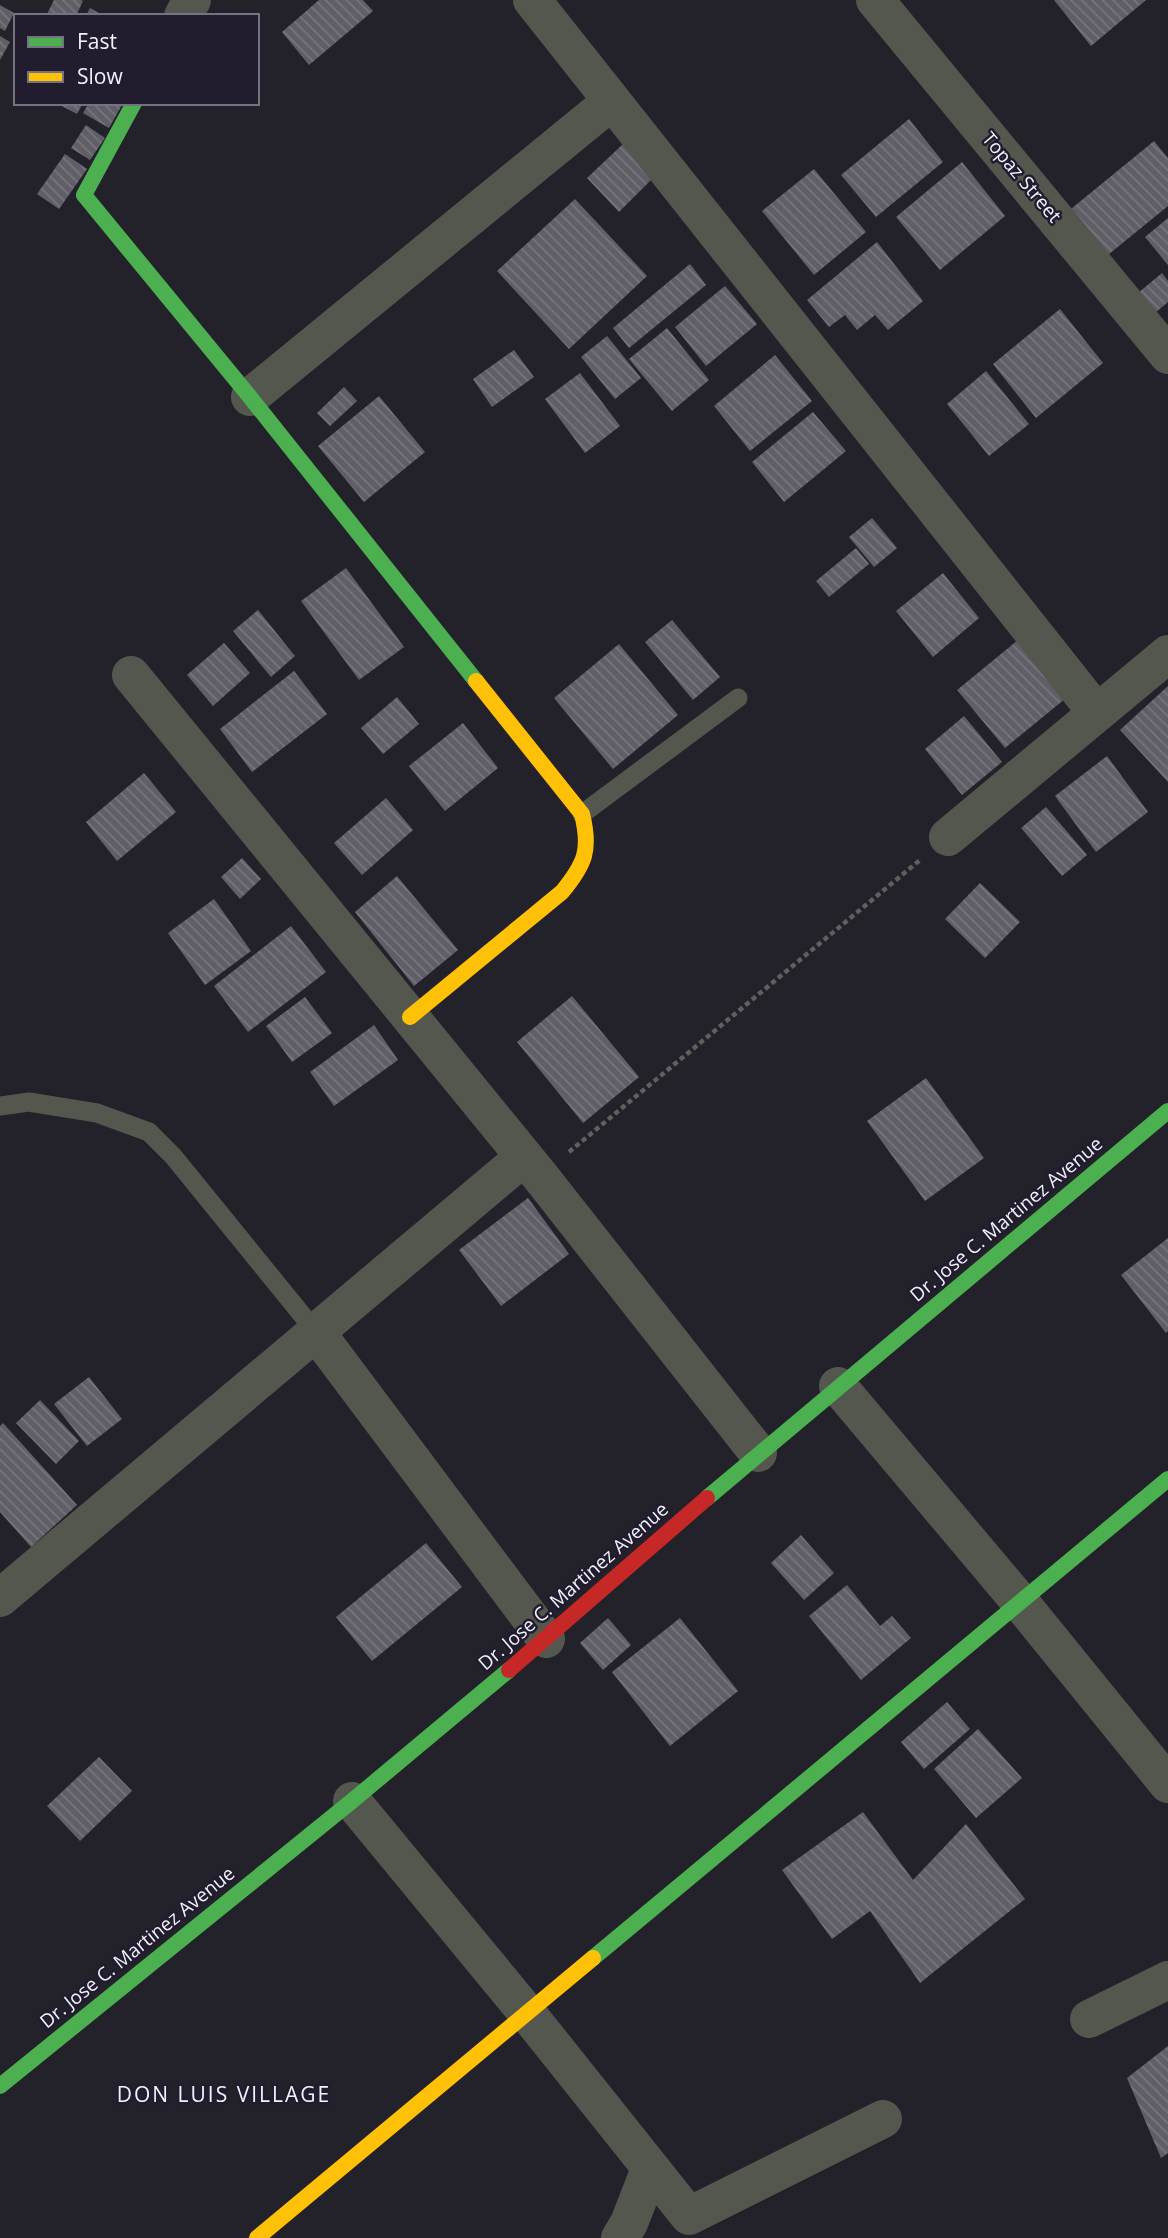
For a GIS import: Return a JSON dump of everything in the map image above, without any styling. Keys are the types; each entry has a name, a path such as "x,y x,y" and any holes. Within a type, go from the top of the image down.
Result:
{"street":[{"path":"532,0 1097,713"},
{"name":"Topaz Street","path":"876,0 1168,355"},
{"path":"250,397 612,101"},
{"path":"133,105 84,195 250,397 582,814 588,850 580,870 562,892 410,1017"},
{"path":"948,837 1168,654"},
{"path":"131,674 532,1167 758,1453"},
{"name":"Dr. Jose C. Martinez Avenue","path":"0,2086 352,1801 546,1639 758,1453 1168,1111"},
{"path":"0,1598 316,1332 532,1167"},
{"path":"316,1332 546,1639"},
{"path":"838,1386 1020,1602 1168,1784"},
{"path":"257,2238 1168,1479"},
{"path":"352,1801 527,2013 689,2216 883,2119"},
{"path":"1089,2019 1168,1980"},
{"path":"620,2238 629,2223 650,2169"}],"lane":[{"path":"582,814 738,698"},
{"path":"0,1106 29,1102 97,1112 149,1132 173,1156 316,1332"}],"path":[{"path":"532,1167 948,837"}],"building":[{"path":"54,0 83,1 77,14 47,14"},
{"path":"319,0 363,0 373,11 309,65 282,32"},
{"path":"1054,0 1146,0 1091,46"},
{"path":"0,5 14,13 5,31 0,28"},
{"path":"90,8 100,14 87,14"},
{"path":"0,36 10,42 0,60"},
{"path":"60,105 82,105 77,114"},
{"path":"88,105 122,105 109,128 83,113"},
{"path":"909,119 943,162 876,217 841,175"},
{"path":"86,125 105,138 90,160 71,148"},
{"path":"1154,141 1168,158 1168,206 1103,259 1066,213"},
{"path":"623,144 654,177 619,212 587,178"},
{"path":"65,154 87,169 59,209 37,194"},
{"path":"962,162 1005,216 940,270 896,217"},
{"path":"814,169 866,232 814,275 762,211"},
{"path":"575,199 647,276 569,349 497,271"},
{"path":"1168,218 1168,265 1145,237"},
{"path":"877,242 923,301 888,330 875,315 857,330 845,315 829,327 807,300"},
{"path":"690,264 706,285 629,348 613,328"},
{"path":"1162,273 1168,281 1168,302 1155,313 1138,293"},
{"path":"725,286 757,324 706,366 675,327"},
{"path":"1060,309 1103,363 1036,418 993,364"},
{"path":"667,328 709,380 672,411 629,359"},
{"path":"607,336 641,378 615,399 581,357"},
{"path":"514,350 534,377 492,407 473,379"},
{"path":"775,355 812,401 750,451 714,406"},
{"path":"986,371 1029,424 989,456 947,404"},
{"path":"580,373 620,426 585,453 545,399"},
{"path":"344,387 357,401 330,426 317,413"},
{"path":"379,396 425,452 364,502 318,446"},
{"path":"813,412 846,451 784,502 752,462"},
{"path":"872,518 897,548 874,567 849,537"},
{"path":"856,548 869,564 829,597 816,581"},
{"path":"346,568 404,647 359,680 301,601"},
{"path":"943,573 979,618 933,657 896,611"},
{"path":"258,610 295,656 271,677 233,631"},
{"path":"672,620 720,677 693,700 645,642"},
{"path":"1018,640 1066,698 1005,748 957,690"},
{"path":"224,643 250,673 213,706 187,675"},
{"path":"619,644 678,715 613,769 554,698"},
{"path":"294,671 327,714 252,772 220,729"},
{"path":"1168,686 1168,782 1120,730"},
{"path":"397,697 419,724 383,754 361,728"},
{"path":"964,716 1002,762 962,795 925,749"},
{"path":"463,723 498,768 445,811 409,766"},
{"path":"1107,756 1148,812 1096,852 1055,796"},
{"path":"144,773 176,812 117,861 86,822"},
{"path":"386,798 413,830 362,875 334,843"},
{"path":"1046,807 1087,855 1062,876 1021,828"},
{"path":"242,858 261,879 240,899 221,877"},
{"path":"397,876 458,950 414,986 355,912"},
{"path":"980,883 1020,922 985,958 945,919"},
{"path":"214,899 251,951 205,985 168,933"},
{"path":"291,926 326,972 248,1032 214,986"},
{"path":"572,996 639,1077 583,1123 517,1042"},
{"path":"305,997 332,1033 292,1062 266,1026"},
{"path":"374,1025 398,1060 334,1106 310,1072"},
{"path":"926,1078 984,1158 925,1201 867,1121"},
{"path":"528,1198 569,1254 501,1306 459,1250"},
{"path":"1168,1238 1168,1331 1166,1333 1121,1275"},
{"path":"89,1377 122,1419 87,1446 54,1404"},
{"path":"40,1400 79,1441 56,1464 16,1423"},
{"path":"3,1423 77,1505 31,1547 0,1512 0,1426"},
{"path":"801,1535 834,1573 804,1600 771,1563"},
{"path":"426,1543 462,1587 372,1661 336,1617"},
{"path":"847,1585 880,1626 892,1616 911,1638 861,1680 809,1616"},
{"path":"608,1618 631,1645 603,1670 580,1643"},
{"path":"680,1618 738,1691 670,1746 612,1672"},
{"path":"947,1702 970,1729 924,1769 901,1742"},
{"path":"978,1729 1022,1778 976,1818 934,1769"},
{"path":"99,1757 132,1791 80,1841 47,1806"},
{"path":"863,1812 913,1880 966,1824 1025,1899 920,1983 870,1911 832,1939 782,1870"},
{"path":"1168,2046 1168,2153 1161,2158 1127,2078"}],"traffic: fast":[{"path":"133,105 84,195 250,397 476,681"},
{"path":"707,1498 1168,1111"},
{"path":"593,1958 1168,1479"},
{"path":"0,2086 509,1670"}],"traffic: slow":[{"path":"410,1017 562,892 581,865 586,847 582,814 476,681"},
{"path":"257,2238 593,1958"}],"traffic: jam":[{"path":"509,1670 707,1498"}],"district":[{"name":"DON LUIS VILLAGE","path":"224,2095"}]}
